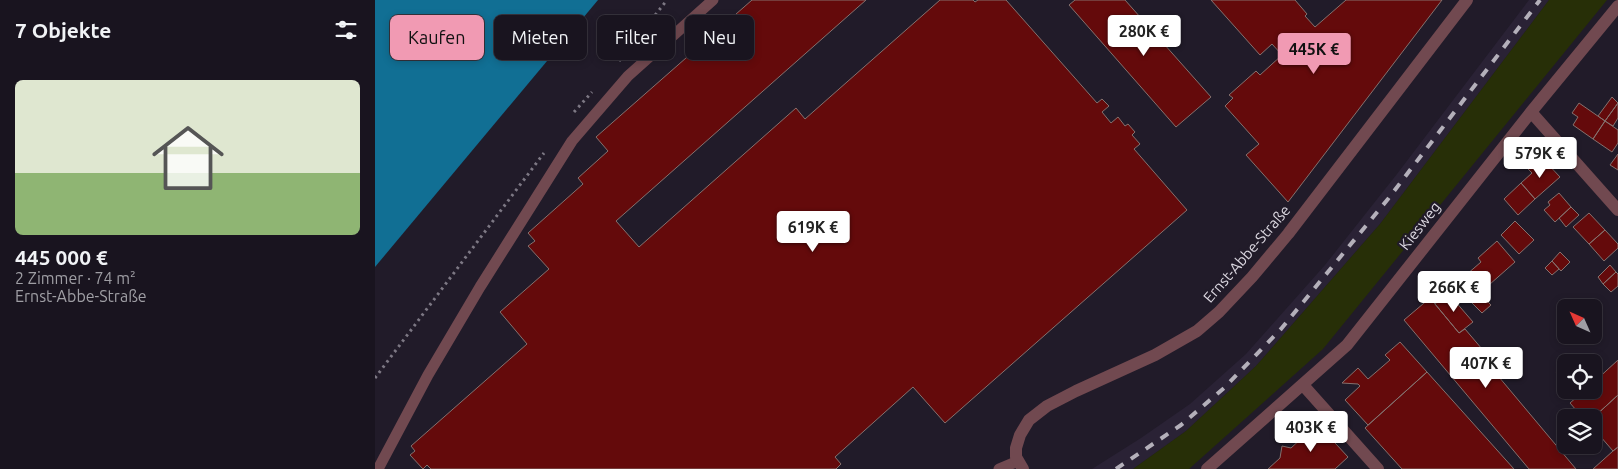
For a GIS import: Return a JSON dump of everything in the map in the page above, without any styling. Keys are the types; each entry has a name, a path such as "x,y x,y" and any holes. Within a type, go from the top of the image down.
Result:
{"street":[{"name":"Ernst-Abbe-Straße","path":"1020,465 1016,457 1016,448 1020,434 1029,420 1047,406 1076,390 1155,355 1197,330 1219,312 1252,277 1288,234 1467,0"},
{"name":"Kiesweg","path":"1212,468 1347,345 1531,112 1618,6"},
{"path":"1531,112 1618,210"},
{"path":"1303,385 1378,469"}],"lane":[{"path":"378,469 428,375 479,287 572,141 628,76 713,0"},
{"path":"999,469 1020,465"}],"path":[{"path":"616,65 667,0"},
{"path":"573,114 597,86"},
{"path":"375,378 545,152"}],"shaded area":[{"path":"1529,0 1549,0 1380,224 1256,366 1186,431 1133,469 1092,469 1190,404 1246,354 1325,265 1397,174"}],"green space":[{"path":"1549,0 1607,0 1323,349 1189,469 1133,469 1186,431 1256,366 1380,224"}],"water":[{"path":"375,0 598,0 585,15 494,15 494,60 548,60 375,267"}],"building":[{"path":"752,0 866,0 616,221 639,247 796,108 805,119 940,0 973,0 975,2 978,0 1006,0 1097,103 1102,99 1109,106 1102,112 1111,123 1118,117 1125,126 1128,124 1135,132 1132,135 1140,144 1134,149 1187,210 945,423 913,387 835,457 841,464 836,469 431,469 427,465 423,469 410,455 415,451 411,446 527,344 500,312 549,269 528,246 535,241 528,233 583,184 578,178 608,151 596,137 685,59 754,60 754,15 735,15"},
{"path":"1075,0 1125,0 1211,97 1176,127 1069,5"},
{"path":"1211,0 1295,0 1315,27 1346,0 1442,0 1288,202 1246,155 1259,144 1225,106 1233,98 1229,95 1256,71 1260,75 1282,55 1272,44 1260,55"},
{"path":"1612,97 1618,103 1605,121 1598,116"},
{"path":"1579,103 1605,121 1593,139 1573,125 1578,117 1572,113"},
{"path":"1618,103 1618,118 1613,126 1605,121"},
{"path":"1605,121 1618,130 1618,143 1612,152 1593,139"},
{"path":"1618,154 1618,170 1610,165"},
{"path":"1545,161 1560,177 1535,199 1521,183 1532,173 1528,169 1534,163 1538,168"},
{"path":"1521,183 1535,199 1518,215 1504,199"},
{"path":"1559,193 1571,207 1555,222 1544,210 1550,205 1548,202"},
{"path":"1571,207 1579,215 1566,227 1559,218"},
{"path":"1589,213 1605,230 1589,244 1573,227"},
{"path":"1515,221 1534,240 1519,254 1501,235"},
{"path":"1605,230 1618,244 1618,248 1604,261 1589,244"},
{"path":"1497,241 1515,262 1481,292 1466,275 1481,262 1478,258"},
{"path":"1560,252 1570,262 1561,271 1552,261"},
{"path":"1552,261 1559,269 1552,275 1545,268"},
{"path":"1610,265 1616,272 1603,284 1598,277"},
{"path":"1616,272 1618,274 1618,286 1611,292 1603,284"},
{"path":"1448,293 1473,322 1459,333 1435,304"},
{"path":"1479,293 1491,305 1482,313 1471,302"},
{"path":"1430,298 1459,333 1465,329 1482,349 1478,352 1557,446 1557,454 1563,454 1576,469 1529,469 1404,320"},
{"path":"1400,342 1427,372 1368,425 1345,400 1360,386 1358,384 1342,383 1358,368 1368,379 1390,360 1385,355"},
{"path":"1618,360 1618,395 1602,410 1575,409 1570,403 1575,399 1602,399 1602,375"},
{"path":"1427,372 1514,469 1402,469 1365,428"},
{"path":"1618,395 1618,447 1613,451 1602,438 1602,410"},
{"path":"1315,426 1321,432 1323,430 1348,457 1335,469 1268,469 1280,458 1282,446 1291,448"},
{"path":"1618,447 1618,469 1593,469 1613,451"}],"railway":[{"path":"1116,469 1181,425 1224,388 1281,329 1388,199 1540,0"}]}
